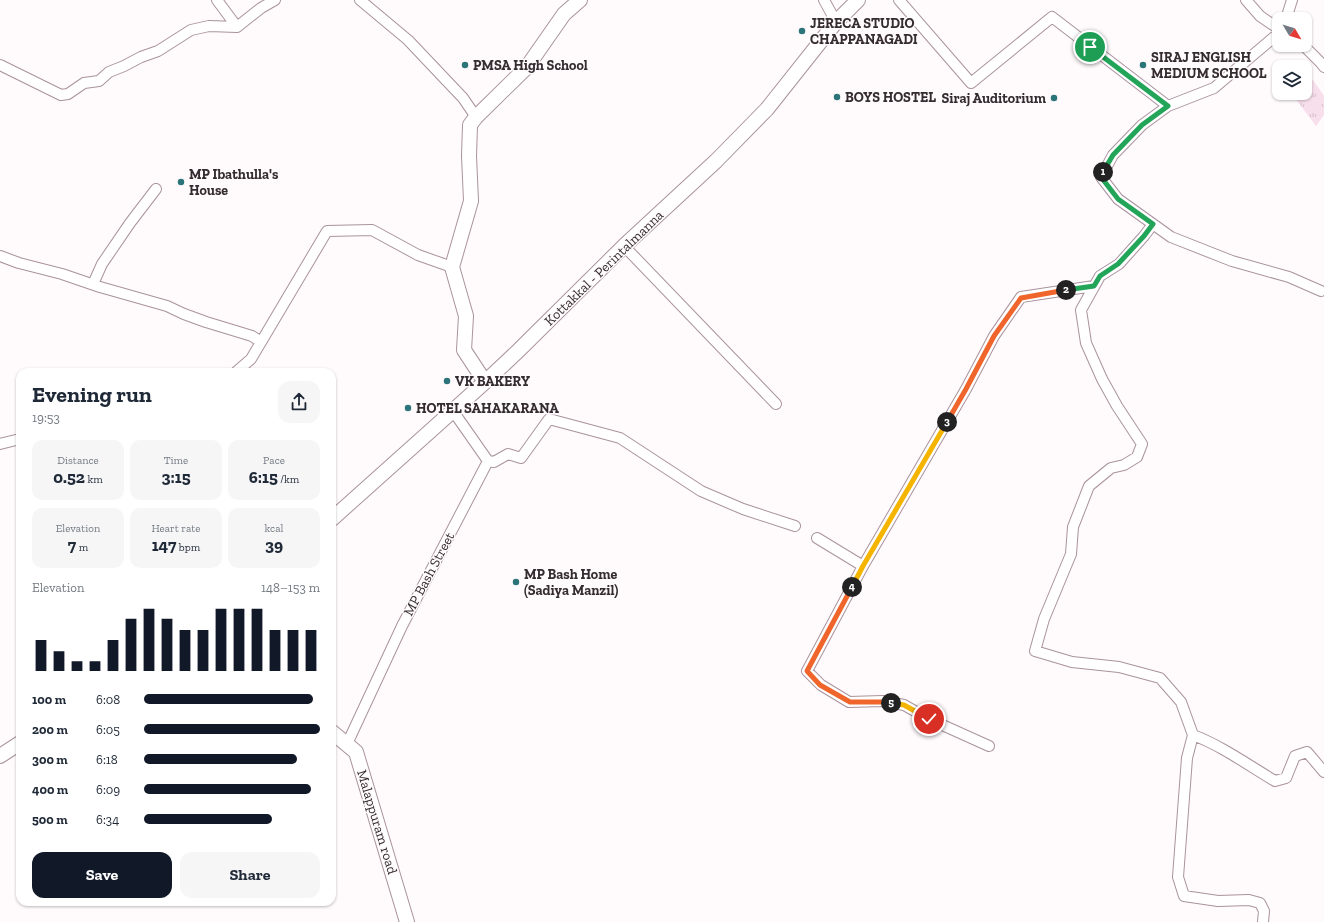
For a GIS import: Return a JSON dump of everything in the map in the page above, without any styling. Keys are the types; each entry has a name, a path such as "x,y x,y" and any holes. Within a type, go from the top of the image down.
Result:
{"main road":[{"path":"485,382 464,350 466,316 452,267 471,202 469,156 470,125 476,117 527,66 564,14 580,0"},
{"name":"Kottakkal - Perintalmanna","path":"336,515 485,382 624,246 716,161 767,109 836,22 858,0"},
{"name":"Malappuram road","path":"336,735 356,752 407,922"},
{"path":"0,756 16,746"}],"street":[{"path":"217,0 237,27"},
{"path":"0,65 62,95 68,94 84,83 99,81 109,72 158,50 191,30 209,26 237,27 260,8 275,0"},
{"path":"360,0 408,40 463,98 476,117"},
{"path":"824,0 836,22"},
{"path":"899,0 971,83 1052,17 1168,106"},
{"path":"1246,0 1260,16 1272,24"},
{"path":"1288,12 1292,0"},
{"path":"1272,39 1214,88 1168,106 1142,125 1113,155 1101,177 1118,199 1171,237 1232,261 1289,277 1323,290"},
{"path":"1310,52 1324,67"},
{"path":"93,284 109,253 156,189"},
{"path":"1153,224 1118,264 1100,276 1081,310 1086,343 1102,379 1116,406 1142,444 1137,457 1124,465 1111,468 1089,486 1073,527 1071,554 1044,619 1035,651 1072,662 1119,667 1160,678 1182,702 1193,735 1187,758 1178,877 1184,896 1218,901 1248,900 1260,903 1264,911 1263,922"},
{"path":"241,368 251,359 326,231 372,230 418,255 452,267"},
{"path":"624,246 776,404"},
{"path":"0,256 167,306 206,322 252,336 260,342"},
{"path":"989,746 929,719 904,705 883,702 850,702 820,685 807,671 863,566 966,389 994,336 1021,298 1094,286"},
{"path":"453,411 488,461 494,462 508,454 521,458 549,419 620,438 702,491 743,509 795,526"},
{"path":"0,444 16,439"},
{"name":"MP Bash Street","path":"348,744 402,626 488,461"},
{"path":"817,538 863,566"},
{"path":"1193,735 1210,741 1275,781 1286,778 1295,756 1307,752 1324,772"}],"green space":[{"path":"1312,81 1324,96 1324,115 1316,126 1296,100 1312,100"}],"place":[{"name":"JERECA STUDIO CHAPPANAGADI","path":"802,31"},
{"name":"PMSA High School","path":"465,65"},
{"name":"SIRAJ ENGLISH MEDIUM SCHOOL","path":"1143,65"},
{"name":"BOYS HOSTEL","path":"837,97"},
{"name":"Siraj Auditorium","path":"1054,98"},
{"name":"MP Ibathulla's House","path":"181,182"},
{"name":"VK BAKERY","path":"447,381"},
{"name":"HOTEL SAHAKARANA","path":"408,408"},
{"name":"MP Bash Home (Sadiya Manzil)","path":"516,582"}],"route":[{"path":"929,719 904,705 883,702 850,702 820,685 807,671 863,566 966,389 994,336 1021,298 1094,286 1100,276 1118,264 1153,224 1118,199 1101,177 1113,155 1142,125 1168,106 1090,47"}]}
